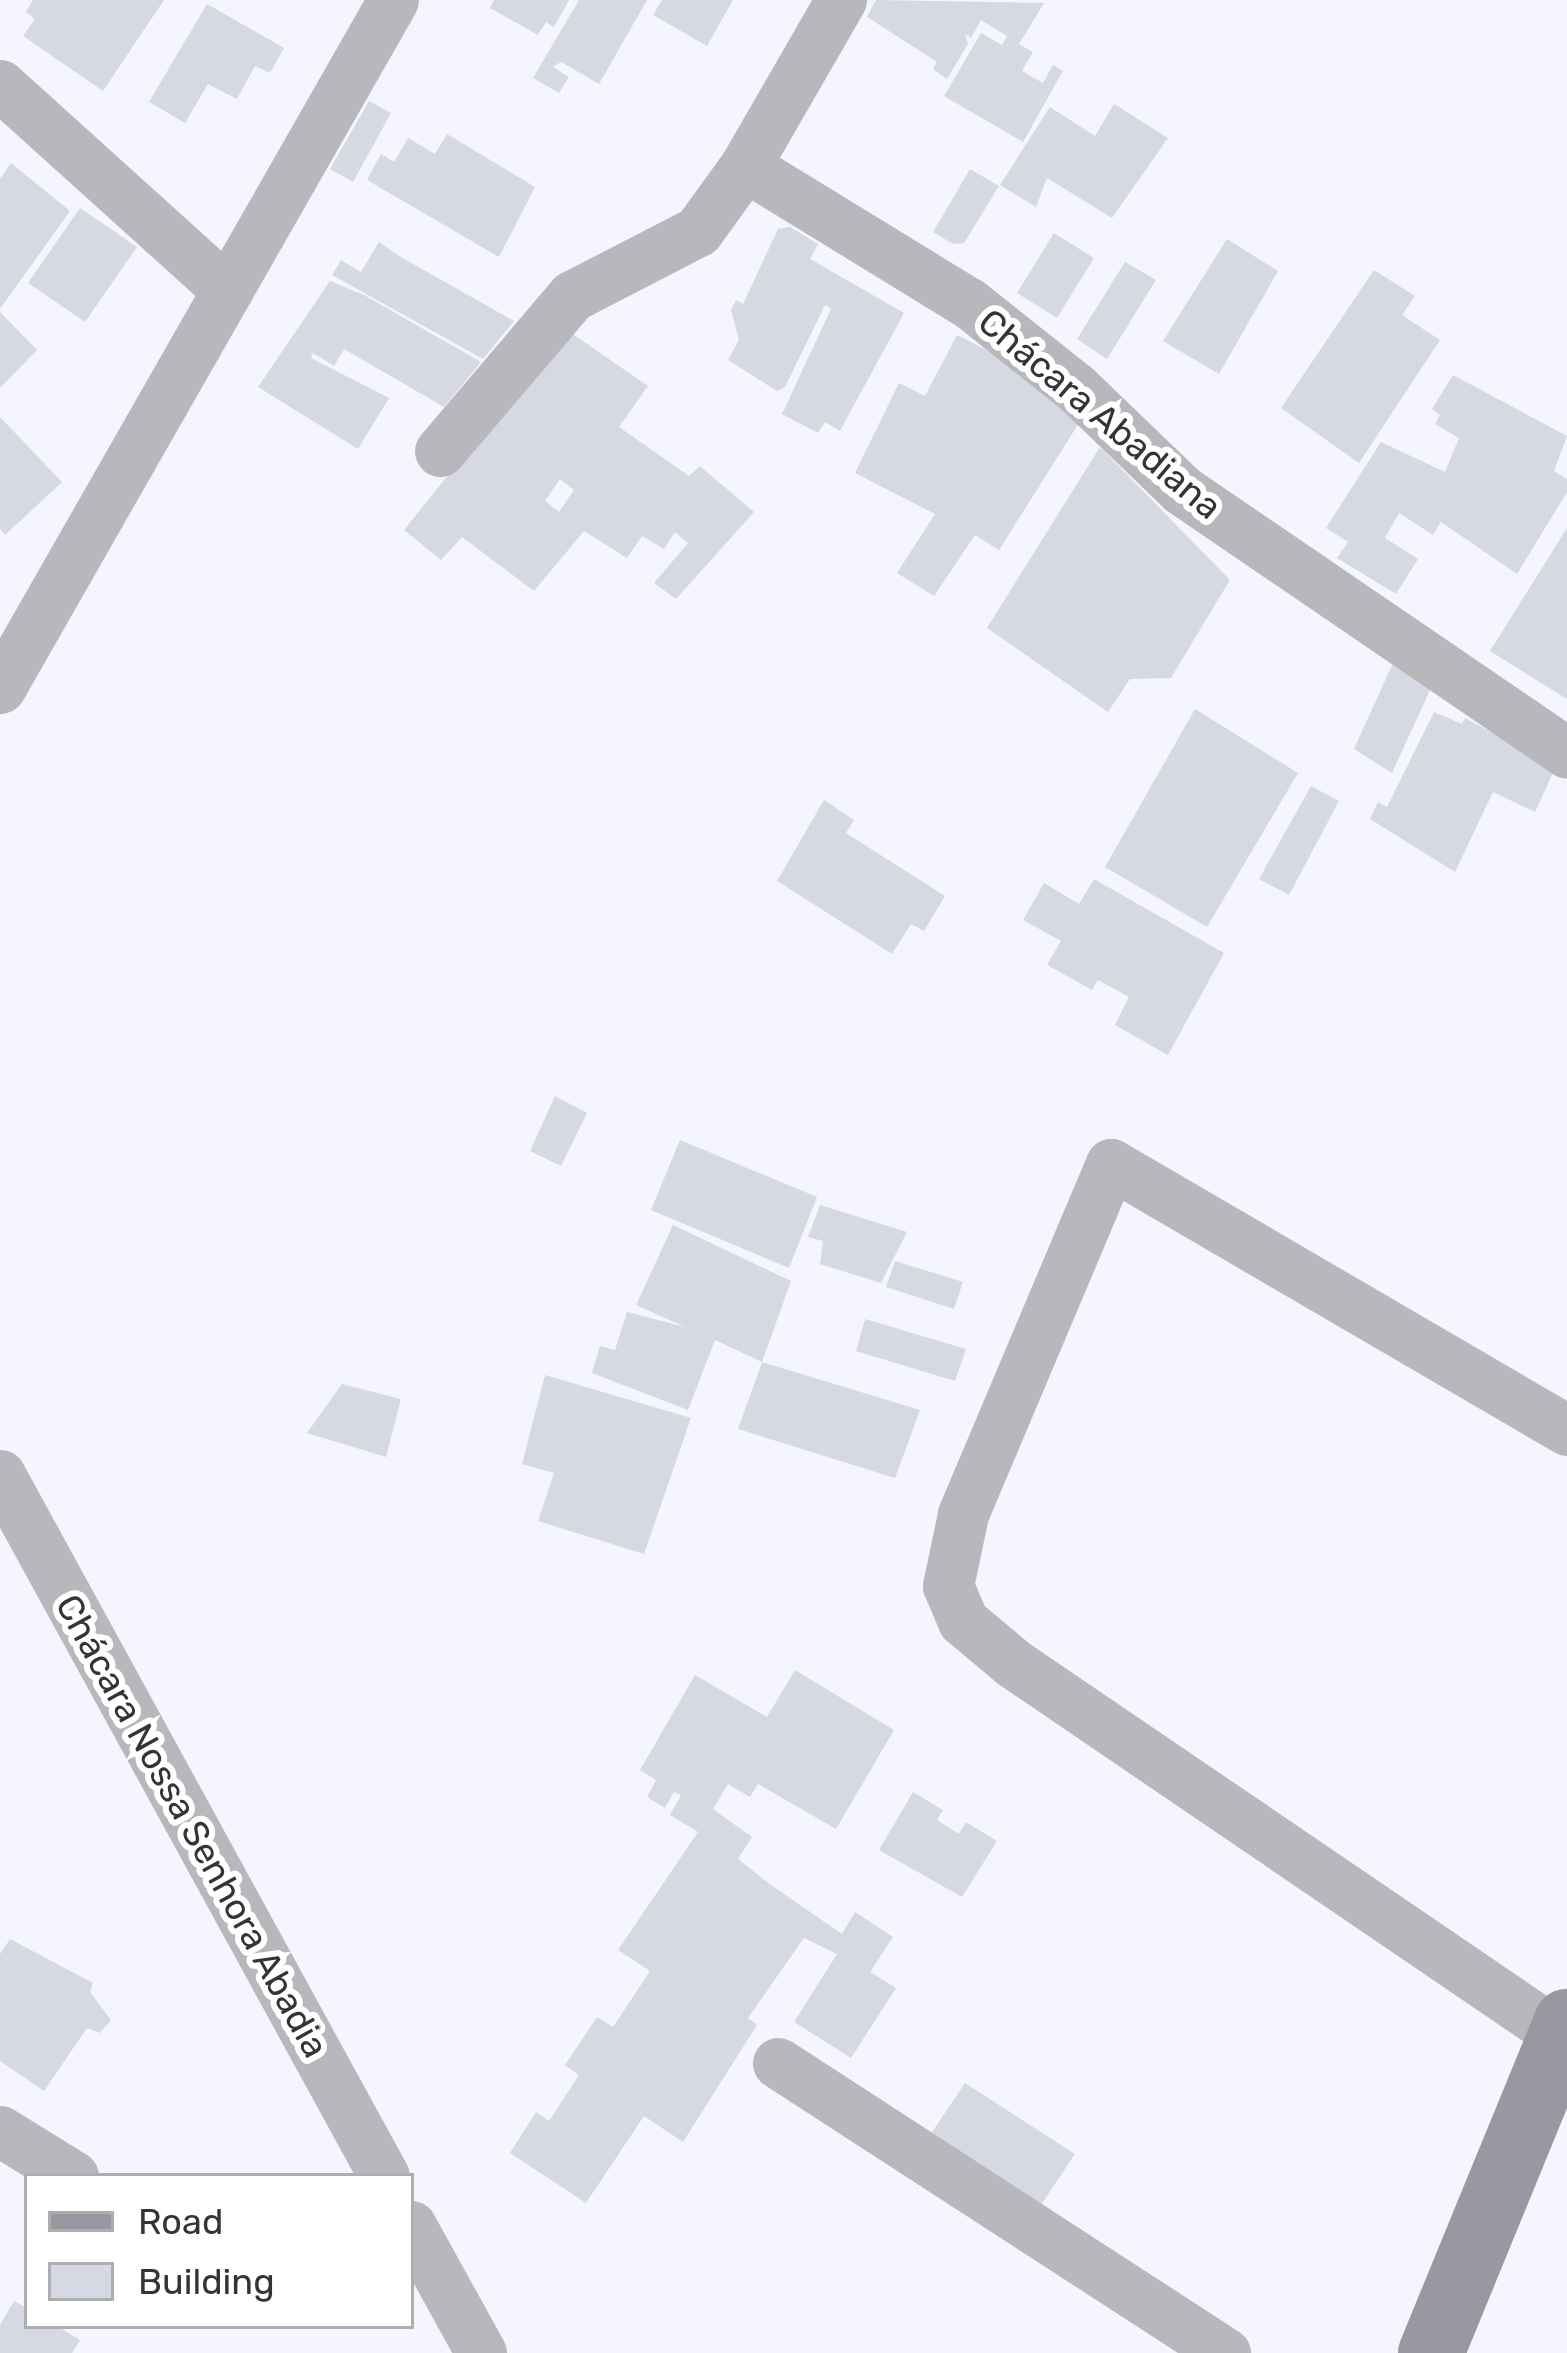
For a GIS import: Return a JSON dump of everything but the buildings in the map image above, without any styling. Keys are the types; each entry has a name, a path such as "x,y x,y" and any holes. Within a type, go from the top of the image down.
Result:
{"street":[{"path":"0,688 393,0"},
{"path":"440,451 572,296 698,232 745,166 841,0"},
{"path":"0,85 226,290"},
{"name":"Chácara Abadiana","path":"745,166 969,303 1076,388 1182,490 1567,753"},
{"path":"1431,2353 1564,2029 1013,1663 953,1605 950,1561 963,1514 1112,1164 1567,1430"},
{"name":"Chácara Nossa Senhora Abadia","path":"0,1475 382,2173"},
{"path":"778,2062 1225,2353"},
{"path":"0,2131 68,2173"},
{"path":"414,2231 481,2353"}]}
